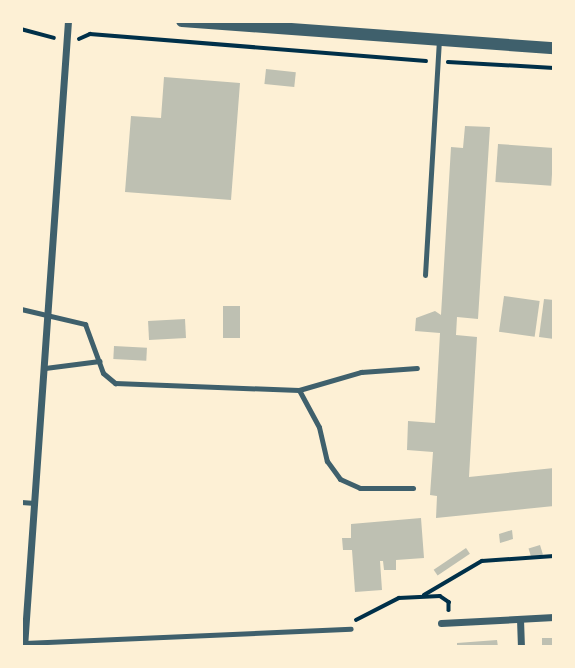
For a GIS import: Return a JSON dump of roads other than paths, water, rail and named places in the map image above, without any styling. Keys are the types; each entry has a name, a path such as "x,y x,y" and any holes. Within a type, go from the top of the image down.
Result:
{"street":[{"path":"24,645 46,368 68,21"},
{"path":"182,21 554,48"},
{"path":"441,623 554,617"},
{"path":"520,619 521,647"}],"lane":[{"path":"425,275 439,40"},
{"path":"21,309 48,313 85,324 103,373 115,383 299,390 361,372 417,368"},
{"path":"46,368 100,361"},
{"path":"299,390 319,427 327,461 340,480 360,488 413,488"},
{"path":"21,502 35,503"},
{"path":"24,645 351,629"}]}
